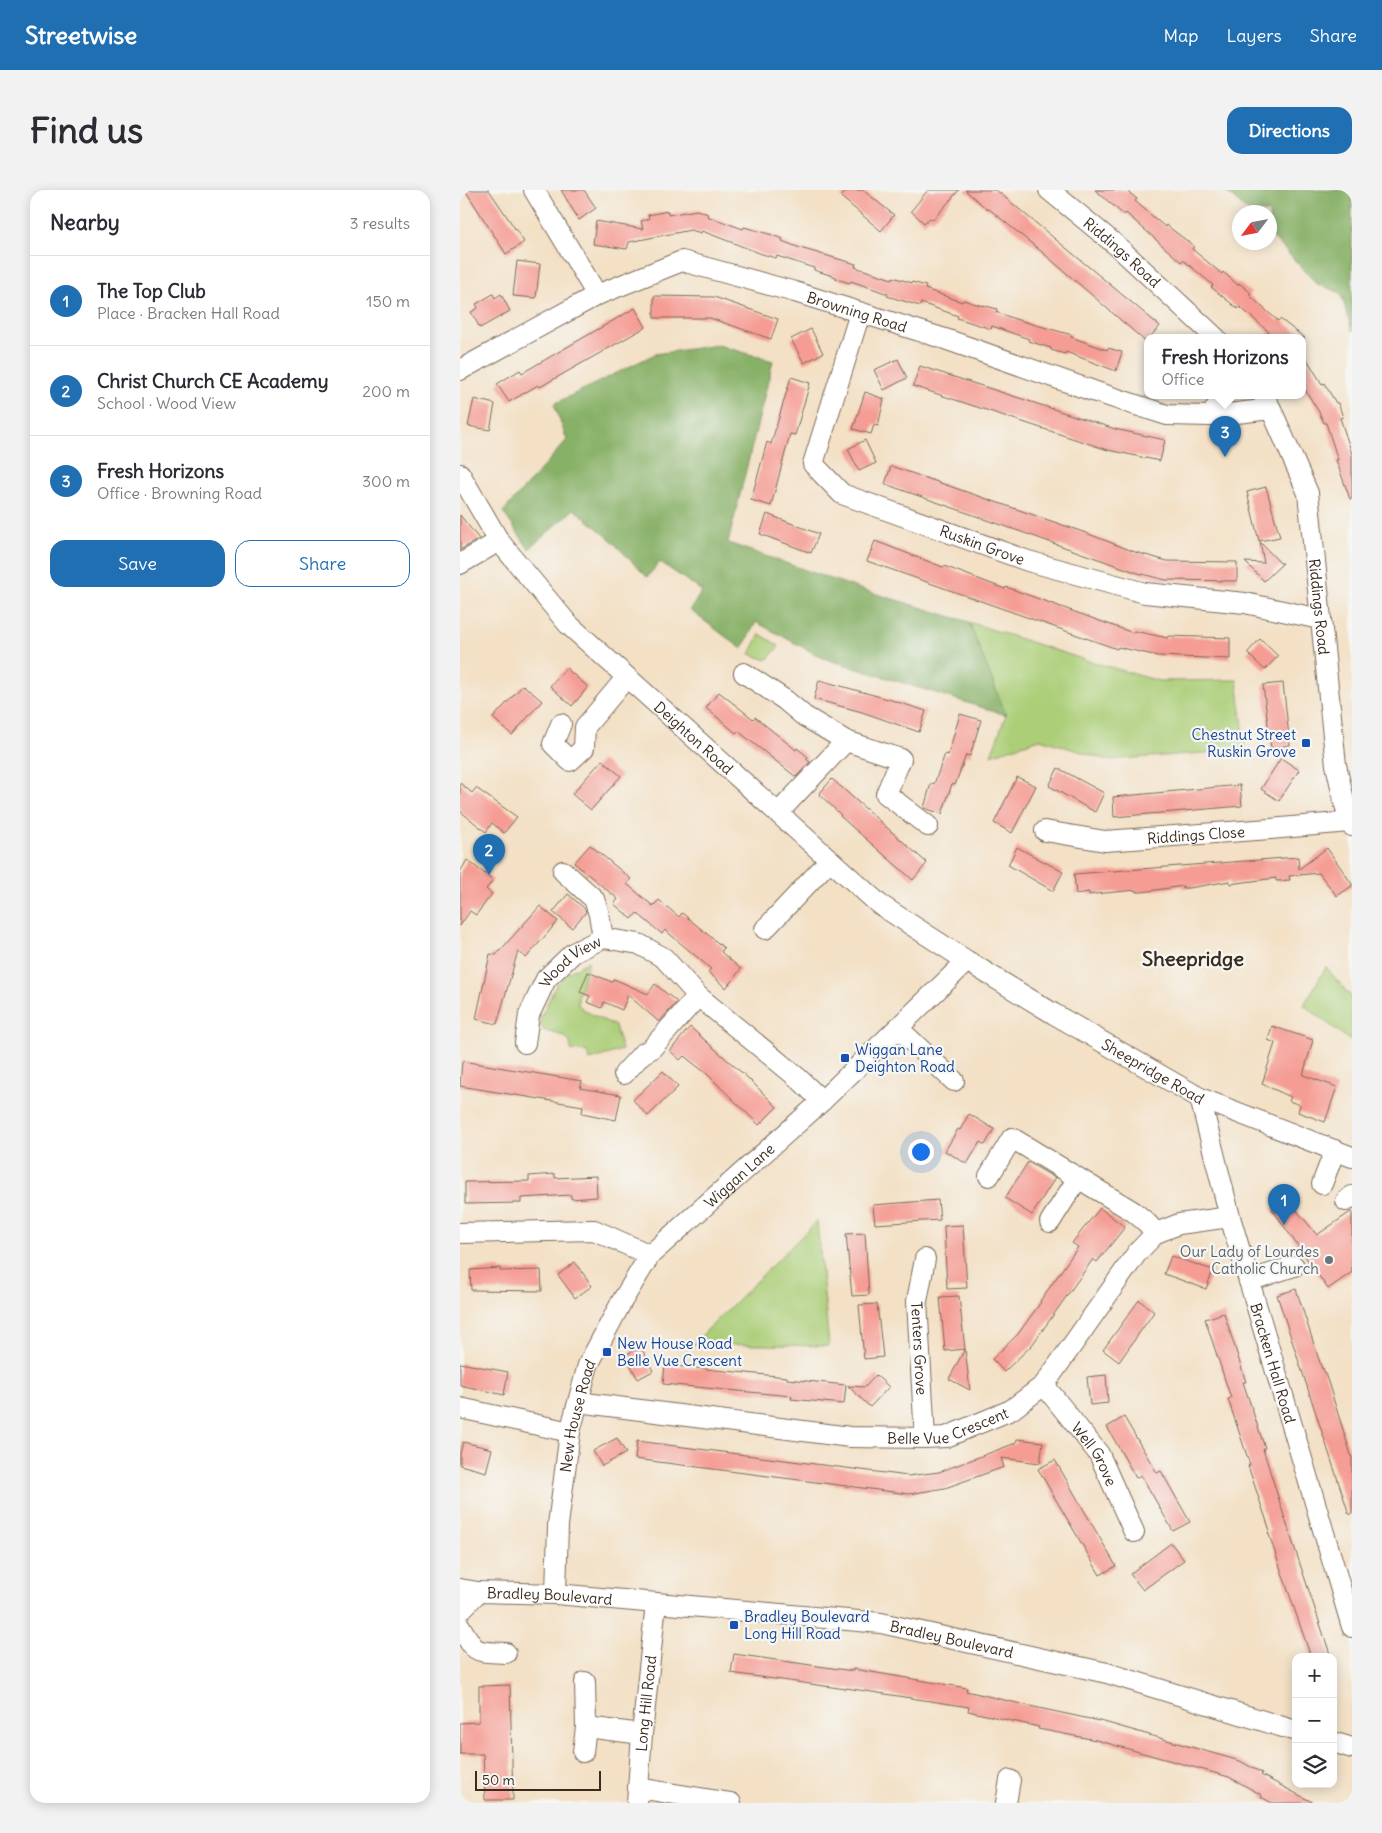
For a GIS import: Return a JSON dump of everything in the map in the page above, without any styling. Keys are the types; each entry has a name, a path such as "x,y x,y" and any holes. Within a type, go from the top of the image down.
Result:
{"street":[{"path":"534,190 597,295"},
{"name":"Riddings Road","path":"1050,190 1116,245 1212,334"},
{"name":"Browning Road","path":"460,370 597,295 682,260 795,292 945,339 1167,415 1211,416 1267,402"},
{"name":"Ruskin Grove","path":"860,313 813,464 842,494 1028,562 1145,593 1245,603 1320,620"},
{"path":"1211,416 1220,399"},
{"name":"Riddings Road","path":"1267,402 1308,493 1336,765 1350,824"},
{"name":"Deighton Road","path":"460,474 499,541 568,624 879,904 967,961"},
{"path":"460,564 499,541"},
{"path":"744,673 785,700 804,716 846,741 908,762 886,794 928,826"},
{"path":"561,724 554,744 570,761 584,748 585,727 626,678"},
{"path":"778,813 846,741"},
{"name":"Riddings Close","path":"1045,831 1105,841 1350,824"},
{"path":"765,929 830,860"},
{"path":"563,871 594,899 603,938"},
{"name":"Wood View","path":"525,1043 529,1015 546,979 573,953 603,938 639,944 664,958 698,996 800,1076 822,1101"},
{"name":"Wiggan Lane","path":"650,1255 822,1101 967,961"},
{"name":"Sheepridge Road","path":"967,961 1054,1014 1200,1098 1344,1154"},
{"path":"624,1074 642,1054 651,1049 698,996"},
{"path":"898,1028 954,1081"},
{"name":"Bracken Hall Road","path":"1200,1098 1230,1217 1352,1627"},
{"path":"989,1176 1012,1138 1134,1212 1156,1234"},
{"path":"1322,1184 1344,1154"},
{"path":"1050,1222 1078,1178"},
{"name":"Belle Vue Crescent","path":"578,1402 850,1437 946,1437 1011,1410 1044,1385 1137,1254 1156,1234 1179,1224 1230,1217"},
{"path":"460,1233 594,1230 650,1255"},
{"name":"New House Road","path":"556,1594 558,1525 570,1432 588,1365 622,1301 650,1255"},
{"name":"Tenters Grove","path":"925,1259 917,1301 925,1438"},
{"path":"1249,1281 1294,1266"},
{"name":"Well Grove","path":"1044,1385 1099,1454 1134,1532"},
{"path":"460,1408 570,1432"},
{"name":"Bradley Boulevard","path":"460,1611 469,1591 556,1594 881,1623 1106,1673 1292,1730"},
{"name":"Long Hill Road","path":"637,1796 656,1603"},
{"path":"460,1626 471,1645 478,1652 506,1652"},
{"path":"582,1752 586,1727 585,1682"},
{"path":"586,1727 642,1734"},
{"path":"1336,1743 1352,1748"},
{"path":"1006,1803 1010,1780"},
{"path":"637,1796 730,1803"}],"green space":[{"path":"1224,190 1352,190 1352,331 1341,293 1317,284 1277,241 1277,205 1241,205"},
{"path":"718,345 773,361 728,543 860,589 969,622 1006,715 823,658 756,622 742,649 690,610 702,591 660,562 647,577 609,538 574,509 529,549 503,512 567,440 554,404 655,354"},
{"path":"969,622 1082,659 1159,681 1237,680 1246,750 1107,760 1040,739 991,755 1006,715"},
{"path":"760,634 779,646 767,660 750,654"},
{"path":"589,961 578,996 578,1004 585,1011 615,1026 622,1050 590,1060 588,1052 571,1050 566,1038 543,1030 540,1019 556,985 569,972"},
{"path":"1326,967 1352,998 1352,1042 1304,1005"},
{"path":"817,1221 829,1346 693,1344"}],"building":[{"path":"465,190 489,190 524,242 506,254"},
{"path":"561,190 584,190 596,208 579,220"},
{"path":"847,190 863,190 894,215 881,231 841,197"},
{"path":"928,190 959,190 933,220 930,218 924,223 911,211"},
{"path":"965,190 996,190 1160,326 1153,334 1144,334 1144,340 1042,252"},
{"path":"1095,190 1126,190 1137,199 1135,201 1165,227 1166,225 1194,246 1192,249 1222,274 1223,272 1251,293 1249,295 1278,321 1280,319 1300,334 1267,334 1269,332 1240,307 1238,309 1211,287 1213,285 1183,260 1181,262 1126,213 1124,215"},
{"path":"697,210 708,214 707,216 743,229 744,227 769,234 800,248 856,264 855,267 892,279 893,277 926,286 925,289 962,302 963,300 997,309 996,312 1015,319 1072,335 1071,337 1107,350 1108,348 1122,352 1116,371 1066,352 1065,354 1051,350 1051,348 1028,341 1029,339 992,326 991,329 957,318 958,316 921,303 920,306 887,296 888,294 851,281 850,283 836,279 836,277 814,270 814,268 777,256 776,258 762,254 702,231 701,233 691,230 629,242 627,249 593,244 596,221 643,229 641,221 649,219 648,215 668,211 668,215"},
{"path":"517,261 540,264 536,298 513,296"},
{"path":"493,294 495,298 501,294 510,311 480,328 471,312 478,308 476,304"},
{"path":"654,296 714,297 778,319 771,339 710,318 654,318"},
{"path":"635,308 646,327 540,387 538,385 509,402 497,384 520,370 522,373"},
{"path":"811,329 823,353 804,363 791,339"},
{"path":"1306,358 1322,384 1324,383 1336,403 1338,403 1343,417 1340,418 1352,454 1352,499 1350,499 1336,460 1338,460 1326,423 1324,423 1306,391"},
{"path":"898,359 907,378 884,390 874,370"},
{"path":"920,366 1115,429 1165,440 1160,461 1108,450 913,386"},
{"path":"791,377 810,383 795,435 790,434 771,506 751,500 767,442 771,444"},
{"path":"865,392 884,399 878,426 874,425 871,434 853,429"},
{"path":"474,399 495,404 490,430 468,426"},
{"path":"865,440 876,463 859,471 848,449"},
{"path":"891,466 1086,533 1135,552 1167,561 1237,562 1237,581 1166,580 1138,573 885,484"},
{"path":"1266,487 1280,537 1259,541 1247,492"},
{"path":"767,514 819,534 811,553 760,534"},
{"path":"460,515 479,539 460,550"},
{"path":"875,541 943,567 1005,589 1006,587 1133,633 1134,631 1168,638 1168,636 1230,638 1230,659 1158,656 1118,647 1117,649 867,561"},
{"path":"1260,542 1280,563 1283,563 1264,581 1245,562 1264,563"},
{"path":"1260,639 1278,656 1265,670 1247,653"},
{"path":"566,668 588,687 572,706 550,686"},
{"path":"819,680 926,711 919,732 862,712 814,699"},
{"path":"1283,683 1290,745 1271,748 1263,685"},
{"path":"523,685 542,701 512,735 493,718"},
{"path":"719,692 753,719 755,717 796,750 797,748 808,757 806,759 810,762 796,777 738,731 736,733 706,708"},
{"path":"960,714 981,720 970,756 966,755 955,785 952,784 942,814 924,808 931,783 934,784 945,754 948,755"},
{"path":"1281,758 1299,770 1279,801 1261,789"},
{"path":"602,760 621,776 591,810 572,794"},
{"path":"1058,768 1104,793 1095,812 1049,786"},
{"path":"1017,777 1036,786 1012,833 994,823"},
{"path":"832,779 927,863 913,880 840,816 819,794"},
{"path":"460,783 472,793 476,788 517,817 504,833 492,823 486,832 460,811"},
{"path":"1240,785 1242,806 1114,817 1113,797"},
{"path":"590,845 631,879 627,884 653,906 659,900 679,917 682,913 724,948 721,952 741,969 726,988 708,972 711,969 665,930 662,934 637,913 632,919 614,904 618,899 574,863"},
{"path":"1017,847 1063,872 1053,891 1008,865"},
{"path":"1327,848 1352,884 1352,886 1337,896 1319,873 1289,876 1290,880 1276,881 1276,878 1230,884 1230,881 1189,888 1183,888 1183,886 1142,892 1136,892 1136,890 1089,895 1089,892 1076,894 1074,874 1298,857 1299,869"},
{"path":"467,860 493,880 486,889 492,894 476,915 470,911 460,926 460,872"},
{"path":"568,894 586,912 572,928 553,912"},
{"path":"540,906 558,921 526,958 518,951 497,1024 476,1019 490,954 496,955"},
{"path":"588,972 612,982 614,979 648,994 655,984 677,1002 659,1022 628,995 622,1010 604,1002 602,1008 587,1002 590,996 580,992"},
{"path":"1272,1026 1313,1040 1303,1075 1337,1087 1325,1122 1298,1112 1300,1105 1289,1101 1291,1097 1262,1084 1275,1043 1268,1040"},
{"path":"690,1027 749,1079 777,1107 759,1125 707,1074 684,1056 680,1060 670,1051"},
{"path":"462,1061 582,1081 580,1088 621,1095 616,1120 582,1113 583,1106 460,1086"},
{"path":"663,1071 678,1087 648,1116 633,1100"},
{"path":"969,1114 994,1129 985,1145 980,1142 967,1164 945,1151"},
{"path":"1028,1162 1055,1178 1032,1215 1005,1198"},
{"path":"555,1174 555,1178 596,1176 597,1197 571,1199 571,1195 521,1198 521,1203 465,1204 465,1182 529,1181 529,1176"},
{"name":"Our Lady of Lourdes Catholic Church","path":"1286,1197 1317,1235 1352,1211 1352,1272 1328,1289 1272,1209"},
{"path":"938,1200 940,1220 875,1224 873,1205"},
{"path":"1100,1208 1125,1227 1097,1262 1093,1259 1032,1345 1004,1372 992,1359 1018,1334 1041,1302 1078,1247 1072,1243"},
{"path":"963,1225 967,1288 947,1289 944,1226"},
{"path":"865,1233 869,1295 852,1296 846,1234"},
{"path":"1171,1256 1213,1270 1206,1289 1164,1274"},
{"path":"575,1262 592,1286 575,1298 558,1275"},
{"path":"500,1268 500,1271 541,1270 542,1291 471,1290 470,1270"},
{"path":"1296,1289 1352,1458 1352,1514 1349,1514 1277,1295"},
{"path":"959,1296 965,1349 945,1351 940,1297"},
{"path":"1139,1300 1154,1312 1119,1362 1103,1350"},
{"path":"877,1304 883,1357 864,1359 859,1305"},
{"path":"1224,1313 1246,1382 1243,1382 1265,1448 1263,1449 1330,1653 1310,1653 1268,1532 1270,1531 1228,1399 1231,1398 1205,1319"},
{"path":"641,1347 653,1371 638,1379 625,1355"},
{"path":"965,1349 970,1390 949,1379"},
{"path":"460,1363 508,1372 504,1395 460,1385"},
{"path":"665,1365 846,1385 844,1404 791,1399 792,1396 663,1384"},
{"path":"876,1375 889,1387 870,1407 848,1386 865,1387"},
{"path":"1106,1375 1108,1403 1090,1405 1087,1377"},
{"path":"1124,1417 1157,1473 1161,1471 1190,1522 1173,1531 1141,1475 1136,1478 1107,1427"},
{"path":"617,1438 626,1453 602,1466 593,1451"},
{"path":"1017,1439 1043,1442 1040,1463 1001,1458 1004,1467 945,1488 909,1494 635,1459 637,1441 908,1476 939,1472 1016,1443"},
{"path":"463,1442 492,1449 486,1472 460,1465"},
{"path":"1055,1460 1116,1566 1100,1575 1038,1469"},
{"path":"1171,1543 1184,1560 1143,1590 1130,1574"},
{"path":"734,1654 853,1671 853,1669 967,1688 966,1691 1104,1722 1240,1761 1262,1773 1261,1775 1314,1803 1272,1803 1261,1797 1262,1795 1229,1777 1096,1740 1038,1729 1039,1727 968,1711 969,1707 731,1673"},
{"path":"510,1685 513,1800 485,1800 483,1754 460,1754 460,1723 479,1722 479,1686"}],"place":[{"name":"Fresh Horizons","path":"1225,457"},
{"name":"Chestnut Street Ruskin Grove","path":"1306,743"},
{"name":"Christ Church CE Academy","path":"489,875"},
{"name":"Wiggan Lane Deighton Road","path":"845,1058"},
{"name":"The Top Club","path":"1284,1225"},
{"name":"Our Lady of Lourdes Catholic Church","path":"1329,1260"},
{"name":"New House Road Belle Vue Crescent","path":"607,1352"},
{"name":"Bradley Boulevard Long Hill Road","path":"734,1625"}],"district":[{"name":"Sheepridge","path":"1193,958"}]}
